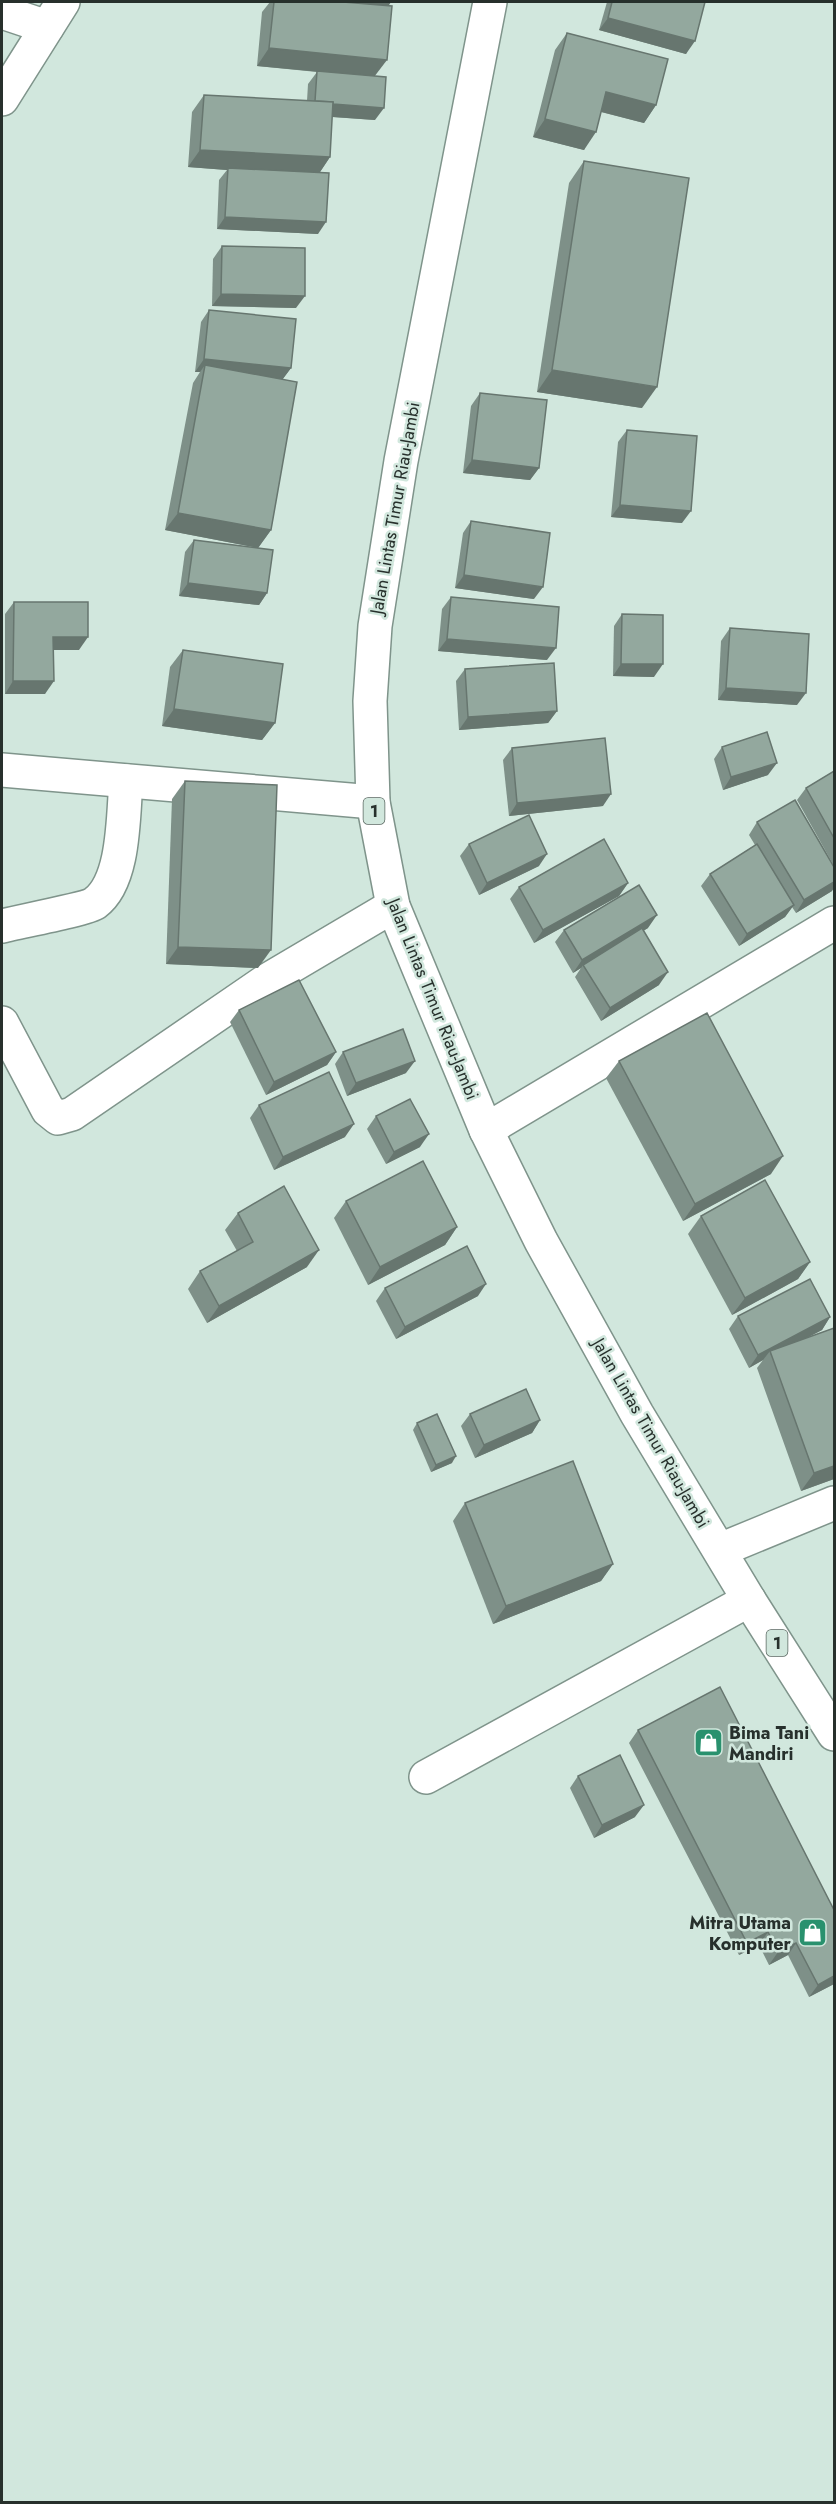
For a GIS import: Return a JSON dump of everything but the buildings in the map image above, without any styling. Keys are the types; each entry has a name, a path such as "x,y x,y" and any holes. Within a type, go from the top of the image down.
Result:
{"main road":[{"name":"Jalan Lintas Timur Riau-Jambi","path":"490,2 401,461 375,626 370,701 373,802 393,906 486,1130 541,1241 632,1404 749,1600 834,1734"},
{"path":"2,12 55,14 2,99"},
{"path":"2,770 373,802"},
{"path":"2,926 95,904 111,883 119,857 126,781"},
{"path":"2,1023 48,1110 58,1118 72,1114 266,981 393,906"},
{"path":"486,1130 834,923"},
{"path":"720,1550 834,1503"},
{"path":"426,1777 749,1600"}],"place":[{"name":"Bima Tani Mandiri","path":"708,1743"},
{"name":"Mitra Utama Komputer","path":"812,1933"}]}
